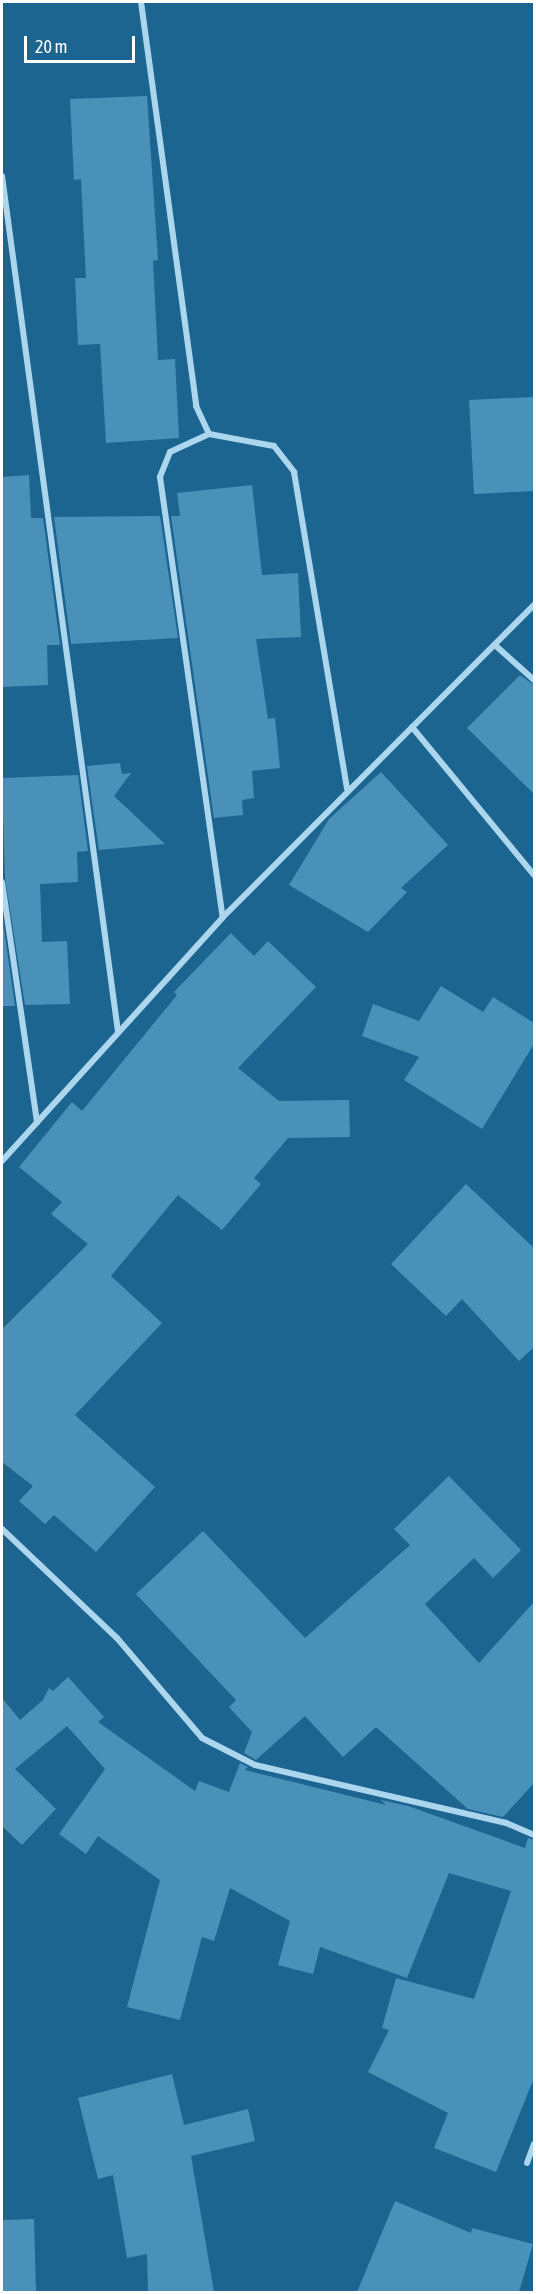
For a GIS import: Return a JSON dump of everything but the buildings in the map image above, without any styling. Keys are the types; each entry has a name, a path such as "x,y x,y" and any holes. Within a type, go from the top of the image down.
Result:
{"street":[{"path":"141,2 196,406 209,434"},
{"path":"2,176 118,1032"},
{"path":"223,917 160,477 171,452 209,434 274,446 294,472 347,789"},
{"path":"2,1161 223,917 347,789 496,646 534,605"},
{"path":"496,646 534,680"},
{"path":"411,727 534,875"},
{"path":"2,882 37,1122"},
{"path":"2,1529 117,1638 202,1738 255,1765 506,1823 534,1835"},
{"path":"527,2163 534,2144"}]}
